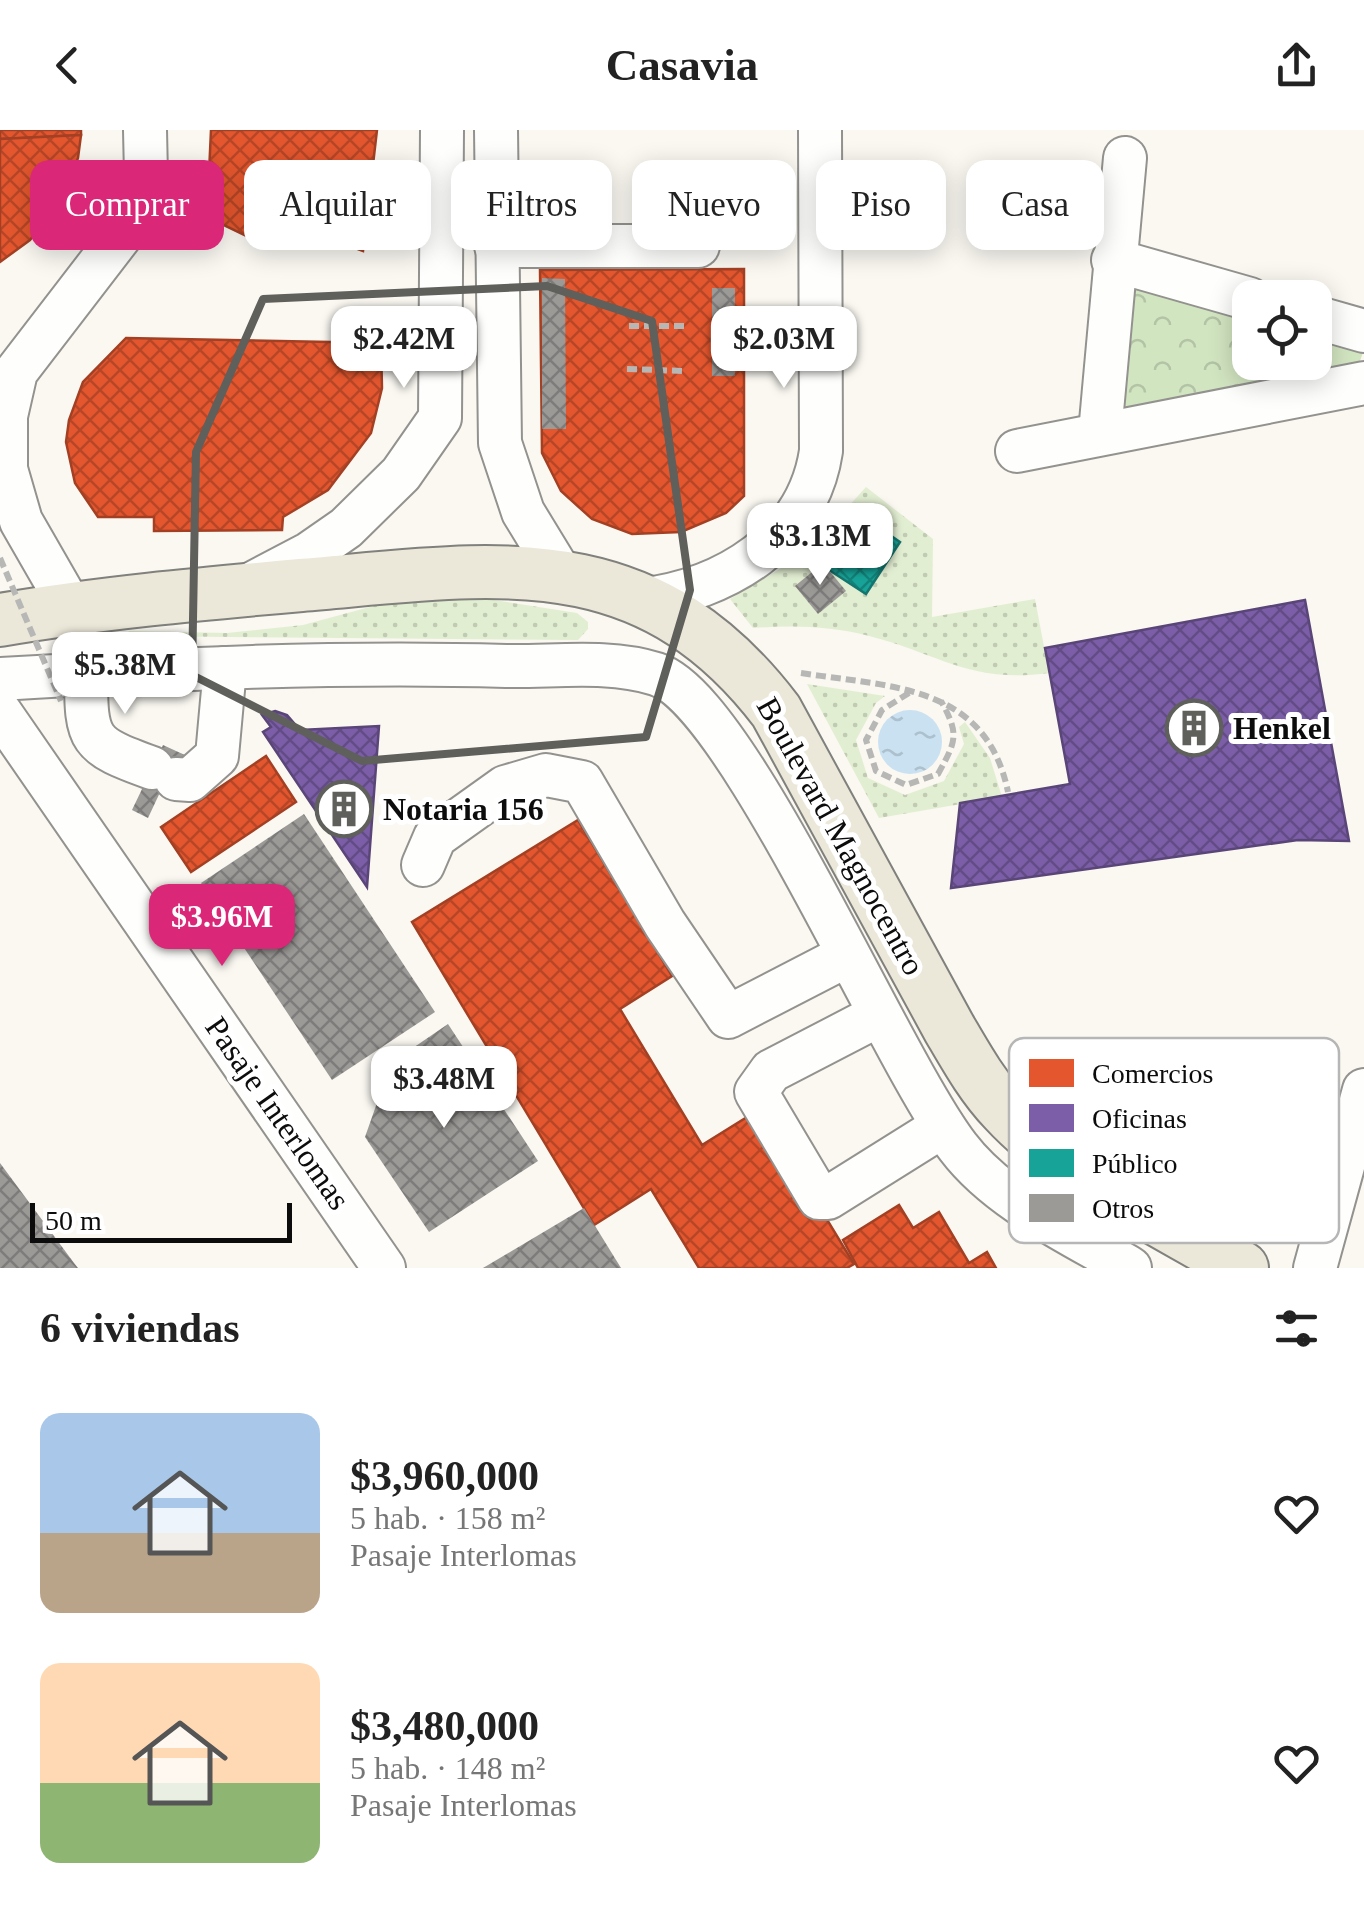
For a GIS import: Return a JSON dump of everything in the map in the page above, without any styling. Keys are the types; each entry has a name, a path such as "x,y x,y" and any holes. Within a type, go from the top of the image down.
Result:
{"main road":[{"name":"Boulevard Magnocentro","path":"0,620 71,608 472,570 562,576 640,600 712,642 743,668 776,711 974,1072 1009,1114"},
{"name":"Boulevard Magnocentro","path":"1200,1243 1242,1268"}],"street":[{"path":"71,608 20,521 6,469 6,416 16,372 132,221 146,175 145,130"},
{"path":"231,592 272,575 346,528 402,474 440,418 442,130"},
{"path":"496,130 496,160"},
{"path":"640,600 702,587 746,563 783,534 803,510 817,479 821,450 820,130"},
{"path":"1100,434 1125,158"},
{"path":"496,250 500,442 523,512 562,576"},
{"path":"1113,260 1232,293"},
{"path":"1332,322 1364,331"},
{"path":"1017,451 1364,383"},
{"name":"Boulevard Magnocentro","path":"0,679 73,688 225,668 339,662 612,665 657,674 676,684 702,709 742,762 878,1016 944,1126 960,1150 1009,1192"},
{"path":"73,688 86,726 107,752 190,780 218,756 225,668"},
{"name":"Pasaje Interlomas","path":"0,712 384,1268"},
{"path":"423,864 434,838 505,787 546,775 582,782 665,924 728,1017 846,956"},
{"path":"878,1016 770,1071 756,1092 818,1198 828,1198 944,1126"},
{"path":"1339,1181 1364,1090"},
{"name":"Boulevard Magnocentro","path":"1088,1243 1126,1267"},
{"path":"1315,1268 1322,1243"}],"path":[{"path":"629,326 685,326"},
{"path":"627,369 685,371"},
{"path":"0,558 73,688"},
{"path":"800,673 913,692 956,707 987,737 1008,792"},
{"path":"913,692 894,698 882,710 866,740 876,771 906,786 938,774 954,744 954,722 941,700"}],"highlighted area":[{"path":"547,286 652,321 690,590 646,737 362,761 192,675 196,452 263,299"}],"green space":[{"path":"1113,260 1232,295 1232,380 1332,380 1332,330 1364,350 1351,385 1100,433"},
{"path":"866,487 933,539 932,617 1035,599 1049,673 976,671 894,643 840,630 753,628 730,599 806,553"},
{"path":"475,597 577,613 588,622 588,629 578,640 125,636 129,631 227,633 303,625 392,601"},
{"path":"807,684 885,696 876,703 856,740 868,778 905,795 944,781 964,744 959,727 965,722 990,758 1002,797 879,818"}],"water":[{"path":"910,710 932,720 942,742 932,764 910,774 888,764 878,742 888,720"}],"building: Comercios":[{"path":"0,130 81,130 81,135 0,139"},
{"path":"211,130 377,130 374,160 244,160 244,235 224,225 224,160 210,160"},
{"path":"81,135 77,160 30,160 30,240 0,262 0,139"},
{"path":"744,269 744,496 726,513 681,532 632,534 592,519 561,491 542,453 540,270"},
{"path":"126,338 381,343 382,388 371,433 328,490 283,517 282,530 154,531 154,517 98,517 75,483 66,442 69,420 83,382"},
{"path":"266,756 296,802 191,872 161,827"},
{"path":"578,820 672,976 620,1009 702,1145 760,1109 854,1264 847,1268 699,1268 651,1189 594,1225 412,922"},
{"path":"899,1205 913,1228 939,1212 969,1263 987,1252 996,1268 858,1268 843,1240"}],"building: Oficinas":[{"name":"Henkel","path":"1305,600 1349,841 1298,840 951,888 960,803 1070,784 1045,648"},
{"name":"Notaria 156","path":"275,711 287,715 300,730 379,726 367,887 263,732 271,727 262,715"}],"building: Público":[{"path":"864,517 900,542 866,594 829,570"}],"building: Otros":[{"path":"542,278 565,279 566,429 542,429"},
{"path":"712,288 735,288 735,376 712,376"},
{"path":"823,563 846,591 818,614 795,586"},
{"path":"163,745 187,756 163,786 148,818 132,810"},
{"path":"304,814 435,1012 332,1080 201,883"},
{"path":"448,1024 538,1161 429,1232 365,1137 391,1063"},
{"path":"0,1163 74,1263 78,1268 0,1268"},
{"path":"584,1208 621,1268 483,1268"}],"place":[{"name":"Henkel","path":"1194,728"},
{"name":"Notaria 156","path":"344,809"}]}
